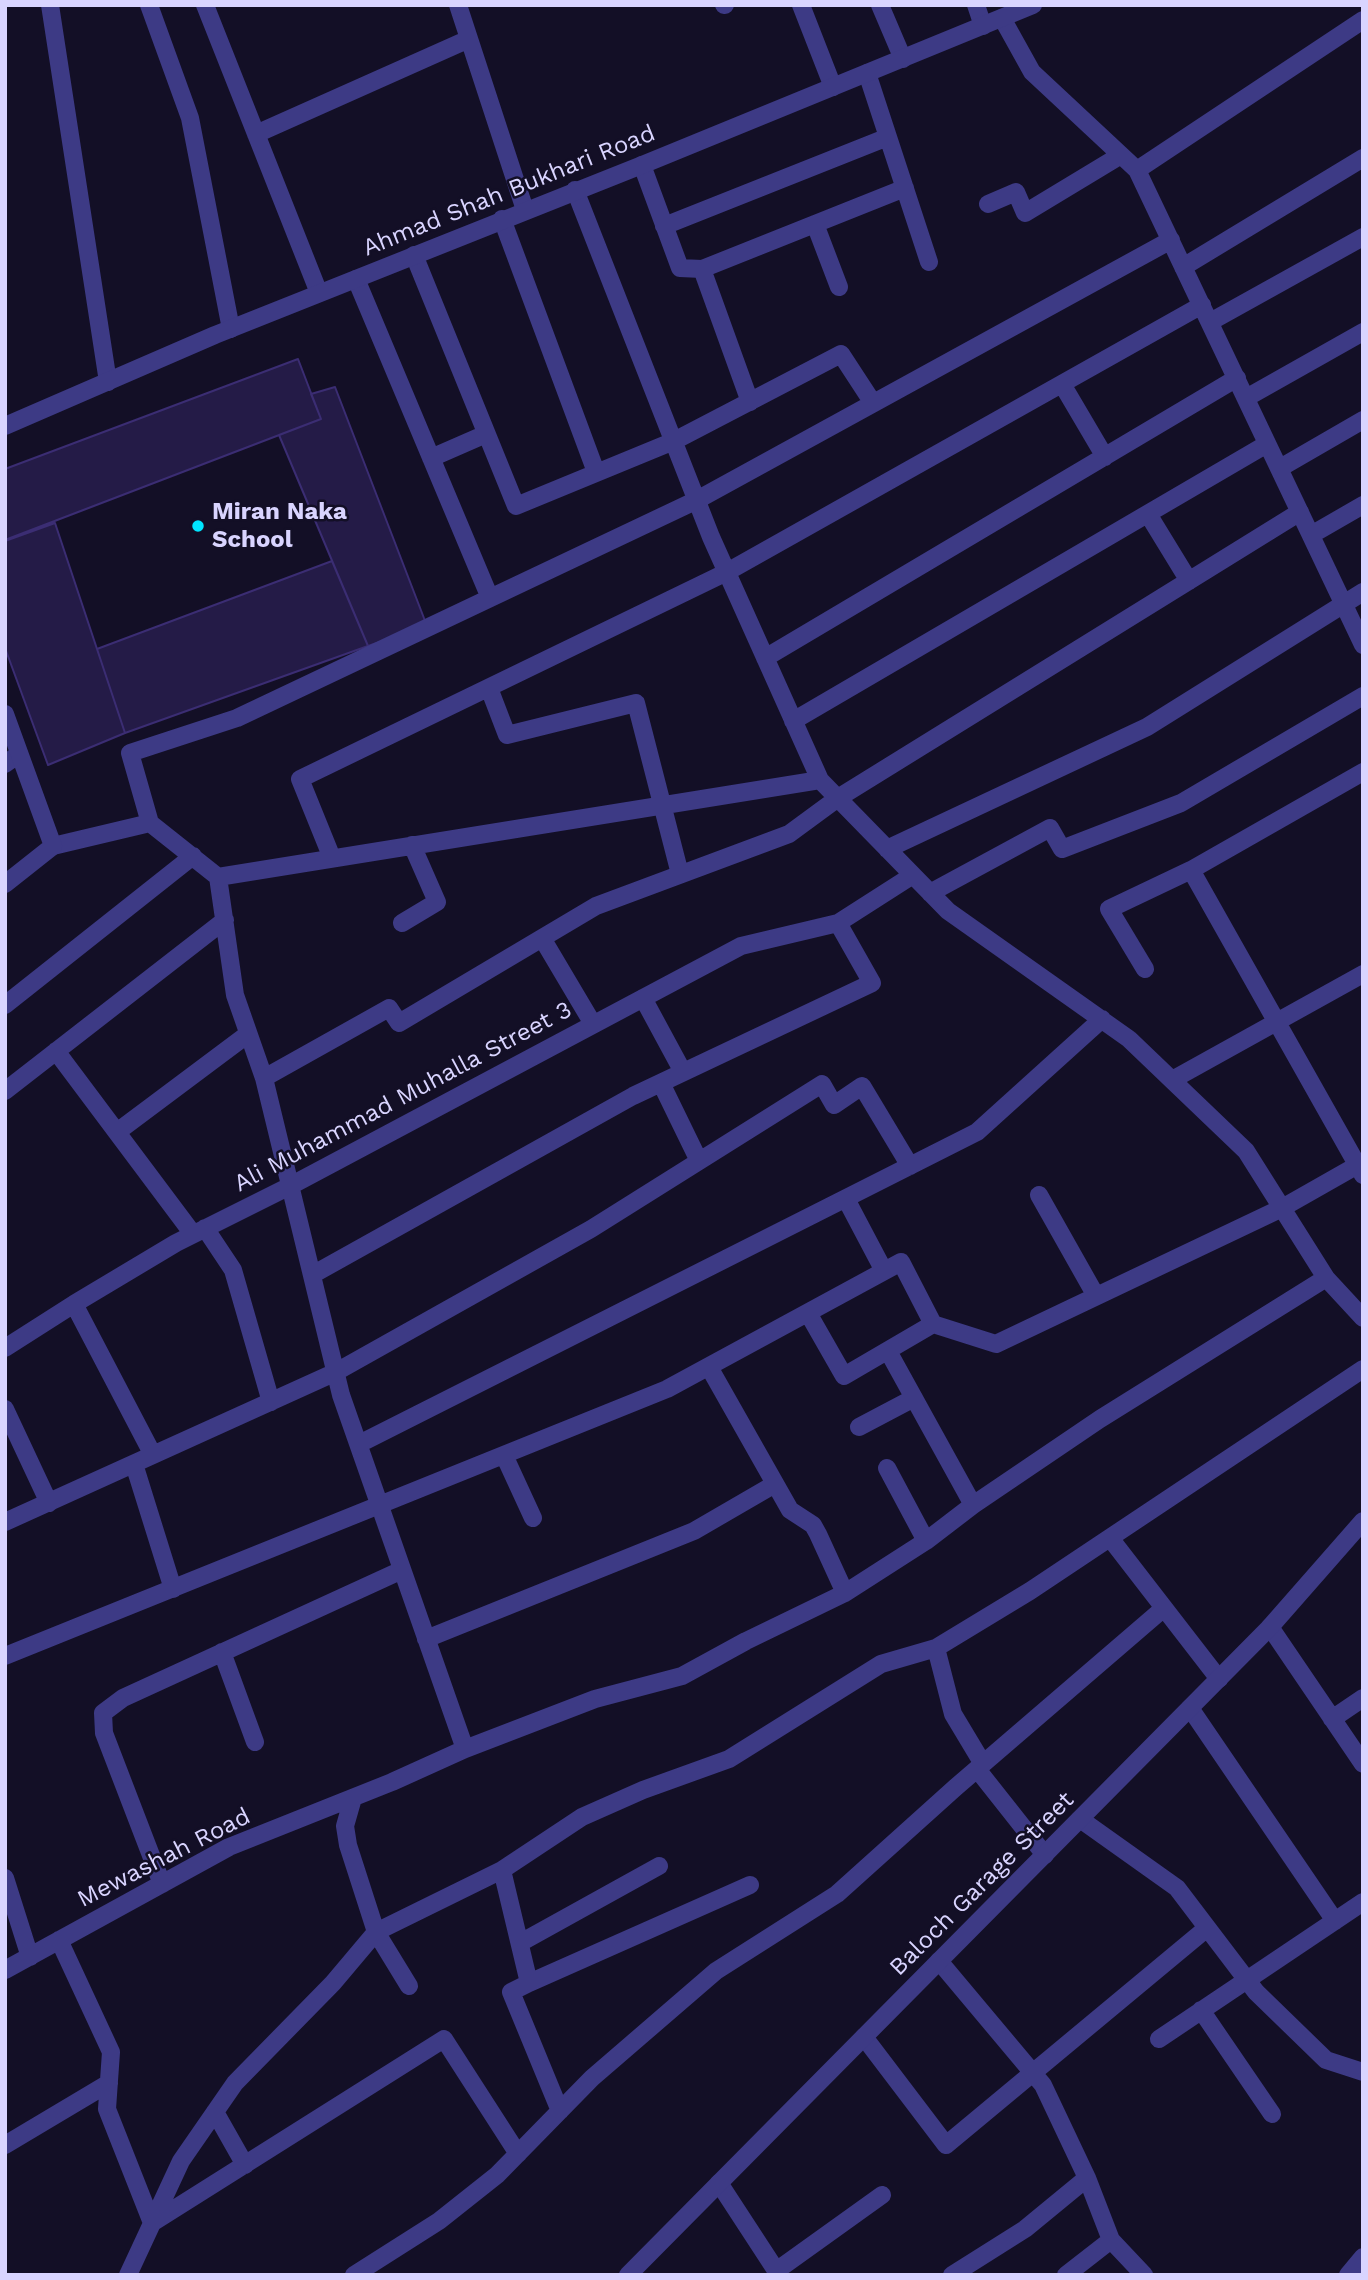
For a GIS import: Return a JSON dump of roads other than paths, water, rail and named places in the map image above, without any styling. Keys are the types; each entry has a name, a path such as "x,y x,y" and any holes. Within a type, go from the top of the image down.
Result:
{"street":[{"path":"50,5 108,382"},
{"path":"149,5 190,118 231,329"},
{"path":"205,5 319,293"},
{"path":"458,5 524,210"},
{"path":"801,5 833,87"},
{"path":"880,5 903,59"},
{"path":"976,5 984,26"},
{"name":"Ahmad Shah Bukhari Road","path":"5,426 231,329 1033,5"},
{"path":"1002,19 1032,72 1137,170 1363,645"},
{"path":"1137,170 1363,20"},
{"path":"256,134 469,39"},
{"path":"867,73 929,262"},
{"path":"664,226 888,137"},
{"path":"988,204 1016,192 1026,213 1121,155"},
{"path":"1183,267 1363,158"},
{"path":"642,165 680,268 702,269 905,188"},
{"path":"575,190 697,500 820,780 948,911 1129,1039 1247,1151 1326,1278 1363,1318"},
{"path":"502,219 596,472"},
{"path":"815,224 839,287"},
{"path":"1210,322 1363,237"},
{"path":"466,1749 402,1570 336,1372 264,1078 235,995 218,877 150,823 130,753 237,718 697,500 1171,240"},
{"path":"414,255 516,506 674,442 841,354 873,403"},
{"path":"702,269 750,402"},
{"path":"356,278 490,598"},
{"path":"332,858 300,779 727,572 1202,306"},
{"path":"1246,398 1363,332"},
{"path":"765,657 1237,378"},
{"path":"1062,384 1105,457"},
{"path":"1280,468 1363,420"},
{"path":"431,458 486,434"},
{"path":"793,721 1267,444"},
{"path":"1311,536 1363,505"},
{"path":"264,1078 389,1008 399,1023 596,906 789,834 838,798 1300,513"},
{"path":"1148,514 1189,581"},
{"path":"887,849 1147,727 1363,592"},
{"path":"489,688 506,735 636,703 680,874"},
{"path":"930,893 1050,828 1062,849 1181,803 1363,696"},
{"path":"5,714 12,759 53,846"},
{"path":"1145,969 1109,909 1191,870 1363,772"},
{"path":"218,877 820,780"},
{"path":"5,884 53,846 150,823"},
{"path":"401,923 437,902 412,845"},
{"path":"5,1004 193,856"},
{"path":"5,1656 667,1389 901,1262 933,1324 996,1344 1361,1168 1191,870"},
{"name":"Ali Muhammad Muhalla Street 3","path":"5,1348 199,1231 290,1186 741,946 838,923 913,875"},
{"path":"5,1091 225,920"},
{"path":"313,1275 633,1096 872,983 838,923"},
{"path":"542,937 593,1024"},
{"path":"1172,1080 1363,974"},
{"path":"643,998 683,1072"},
{"path":"359,1444 977,1132 1102,1019"},
{"path":"117,1132 248,1034"},
{"path":"56,1051 117,1132 233,1270 271,1402"},
{"path":"660,1083 699,1161"},
{"path":"5,1522 336,1372 591,1230 822,1084 834,1105 862,1086 910,1166"},
{"path":"1039,1195 1096,1296"},
{"path":"846,1199 884,1271"},
{"name":"Mewashah Road","path":"5,1970 229,1847 595,1699 682,1676 746,1641 845,1594 926,1541 973,1505 1100,1419 1326,1278"},
{"path":"74,1304 153,1455"},
{"path":"808,1312 844,1376 933,1324"},
{"path":"888,1351 973,1505"},
{"path":"709,1367 790,1510 813,1525 845,1594"},
{"path":"128,2275 181,2161 235,2083 333,1983 376,1932 502,1870 582,1817 643,1790 729,1759 881,1664 936,1648 1030,1591 1363,1369"},
{"path":"859,1427 914,1398"},
{"path":"5,1409 49,1503"},
{"path":"504,1455 533,1518"},
{"path":"134,1464 173,1589"},
{"path":"887,1468 926,1541"},
{"path":"426,1639 694,1531 775,1484"},
{"name":"Baloch Garage Street","path":"628,2275 1270,1627 1363,1521"},
{"path":"1110,1538 1219,1679"},
{"path":"162,1884 104,1733 103,1713 123,1698 402,1570"},
{"path":"354,2275 439,2221 497,2175 592,2078 716,1971 836,1894 1164,1608"},
{"path":"1270,1627 1363,1765"},
{"path":"936,1648 953,1714 980,1766 1045,1855"},
{"path":"222,1652 255,1742"},
{"path":"1332,1719 1363,1698"},
{"path":"1190,1708 1335,1921"},
{"path":"353,1798 345,1826 348,1845 376,1932 410,1986"},
{"path":"1080,1819 1177,1888 1256,1992 1326,2060 1363,2072"},
{"path":"520,1943 659,1866"},
{"path":"502,1870 530,1983"},
{"path":"5,1878 30,1956"},
{"path":"560,2111 511,1992 750,1885"},
{"path":"1159,2039 1363,1902"},
{"path":"864,2037 946,2145 1207,1928"},
{"path":"60,1940 111,2052 107,2109 152,2223"},
{"path":"939,1961 1043,2085 1087,2178 1111,2240 1144,2275"},
{"path":"1201,2010 1272,2114"},
{"path":"152,2223 444,2039 518,2154"},
{"path":"5,2146 109,2083"},
{"path":"215,2112 245,2165"},
{"path":"952,2275 1025,2230 1087,2178"},
{"path":"719,2183 778,2273 882,2194"},
{"path":"1066,2275 1111,2240"},
{"path":"1348,2275 1363,2257"}],"place":[{"name":"Miran Naka School","path":"198,526"}]}
